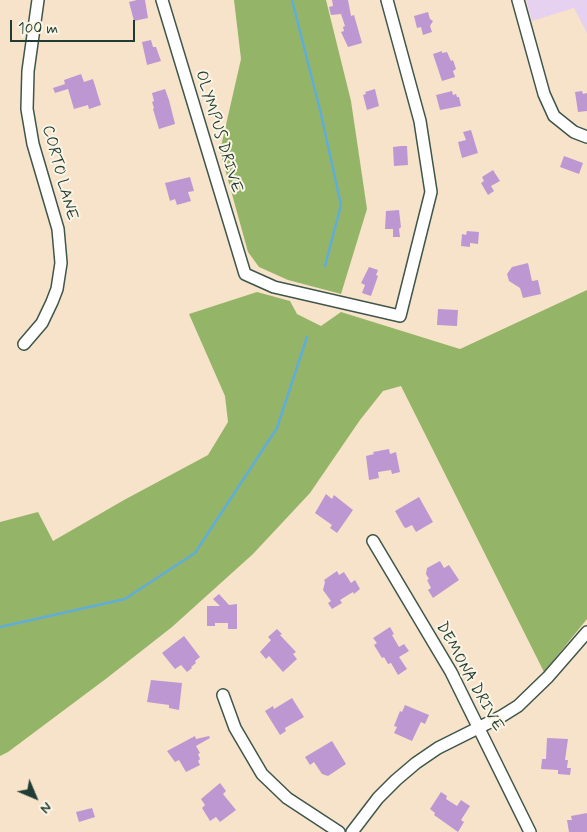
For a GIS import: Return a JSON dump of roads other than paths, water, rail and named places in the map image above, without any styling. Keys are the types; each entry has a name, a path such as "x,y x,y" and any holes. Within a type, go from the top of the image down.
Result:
{"street":[{"name":"CORTO LANE","path":"24,344 42,323 52,302 58,283 61,262 58,229 33,144 27,109 28,71 38,0"},
{"name":"OLYMPUS DRIVE","path":"162,0 245,274 274,287 400,316 431,192 420,121 387,0"},
{"path":"518,0 544,94 554,116 574,132 587,137"},
{"name":"DEMONA DRIVE","path":"373,541 451,672 530,832"},
{"path":"352,832 378,798 409,769 438,748 502,716 525,700 587,632"},
{"path":"223,695 235,728 262,774 287,798 339,832"}],"waterway":[{"path":"292,0 321,114 341,205 325,266"},
{"path":"0,627 125,599 195,553 277,428 307,337"}]}
